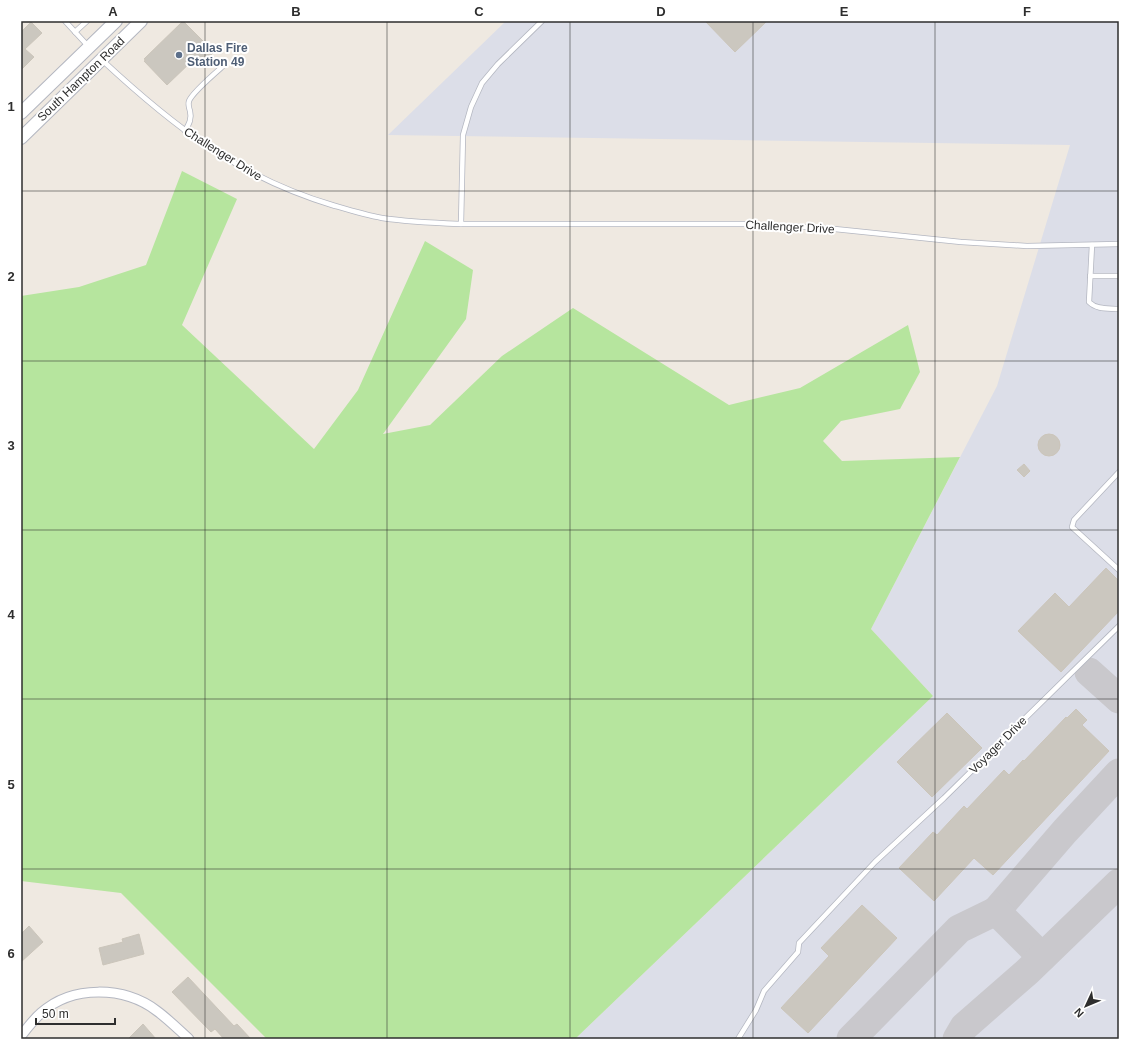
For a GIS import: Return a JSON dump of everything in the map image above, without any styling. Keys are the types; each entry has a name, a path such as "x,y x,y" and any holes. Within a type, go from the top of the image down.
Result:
{"main road":[{"name":"South Hampton Road","path":"21,114 116,21"},
{"name":"South Hampton Road","path":"21,138 141,21"},
{"path":"89,47 101,59"}],"street":[{"path":"21,1036 32,1021 50,1006 74,995 90,992 108,992 122,995 157,1010 189,1039"}],"lane":[{"path":"65,21 89,47"},
{"path":"75,32 87,21"},
{"path":"461,224 463,135 471,106 482,83 498,64 542,21"},
{"name":"Challenger Drive","path":"101,59 148,102 184,131 239,167 295,193 353,211 382,218 461,224 746,224 825,228 961,242 1027,246 1119,244"},
{"path":"184,131 189,124 192,115 189,101 195,92 222,67"},
{"path":"1092,245 1089,302 1093,306 1099,308 1119,309"},
{"path":"1090,276 1119,276"},
{"path":"1119,472 1074,520 1072,527 1119,570"},
{"name":"Voyager Drive","path":"738,1039 756,1010 764,992 798,952 799,943 875,862 944,798 1119,626"}],"shaded area":[{"path":"506,21 1119,21 1119,1039 575,1039 933,696 871,629 997,386 1070,145 388,135"}],"green space":[{"path":"182,171 237,199 182,325 314,449 358,390 425,241 473,270 466,319 383,434 430,425 502,356 573,308 729,405 800,388 908,325 920,372 900,409 841,421 823,441 842,461 960,457 871,629 933,696 575,1039 267,1039 121,893 21,881 21,296 79,287 146,265"}],"building":[{"name":"Dallas Fire Station 49","path":"183,21 214,52 199,66 193,60 167,85 144,61 146,60 144,59"},
{"path":"705,21 767,21 735,52"},
{"path":"31,22 42,33 25,49 34,57 21,70 21,32"},
{"path":"1049,434 1057,437 1060,445 1057,453 1049,456 1041,453 1038,445 1041,437"},
{"path":"1024,464 1030,471 1024,477 1017,470"},
{"path":"1106,568 1119,581 1119,611 1061,672 1018,631 1055,593 1069,607"},
{"path":"1076,709 1087,720 1082,725 1109,751 993,875 974,858 934,901 899,868 933,832 937,835 964,806 967,809 1004,770 1009,775 1066,717 1067,718"},
{"path":"947,713 982,748 932,797 897,762"},
{"path":"862,905 897,938 808,1033 781,1008 829,956 821,948"},
{"path":"29,926 43,942 21,962 21,934"},
{"path":"139,934 144,954 103,965 99,948 123,942 122,939"},
{"path":"188,977 234,1026 237,1024 251,1039 224,1039 215,1029 211,1032 172,992"},
{"path":"143,1024 156,1039 128,1039"}],"taxiway":[{"path":"1089,672 1119,699"},
{"path":"996,911 1065,831 1119,773"},
{"path":"957,1039 964,1027 1028,971 1119,883"},
{"path":"851,1039 959,929 996,911 1042,957"}],"place":[{"name":"Dallas Fire Station 49","path":"179,55"}]}
